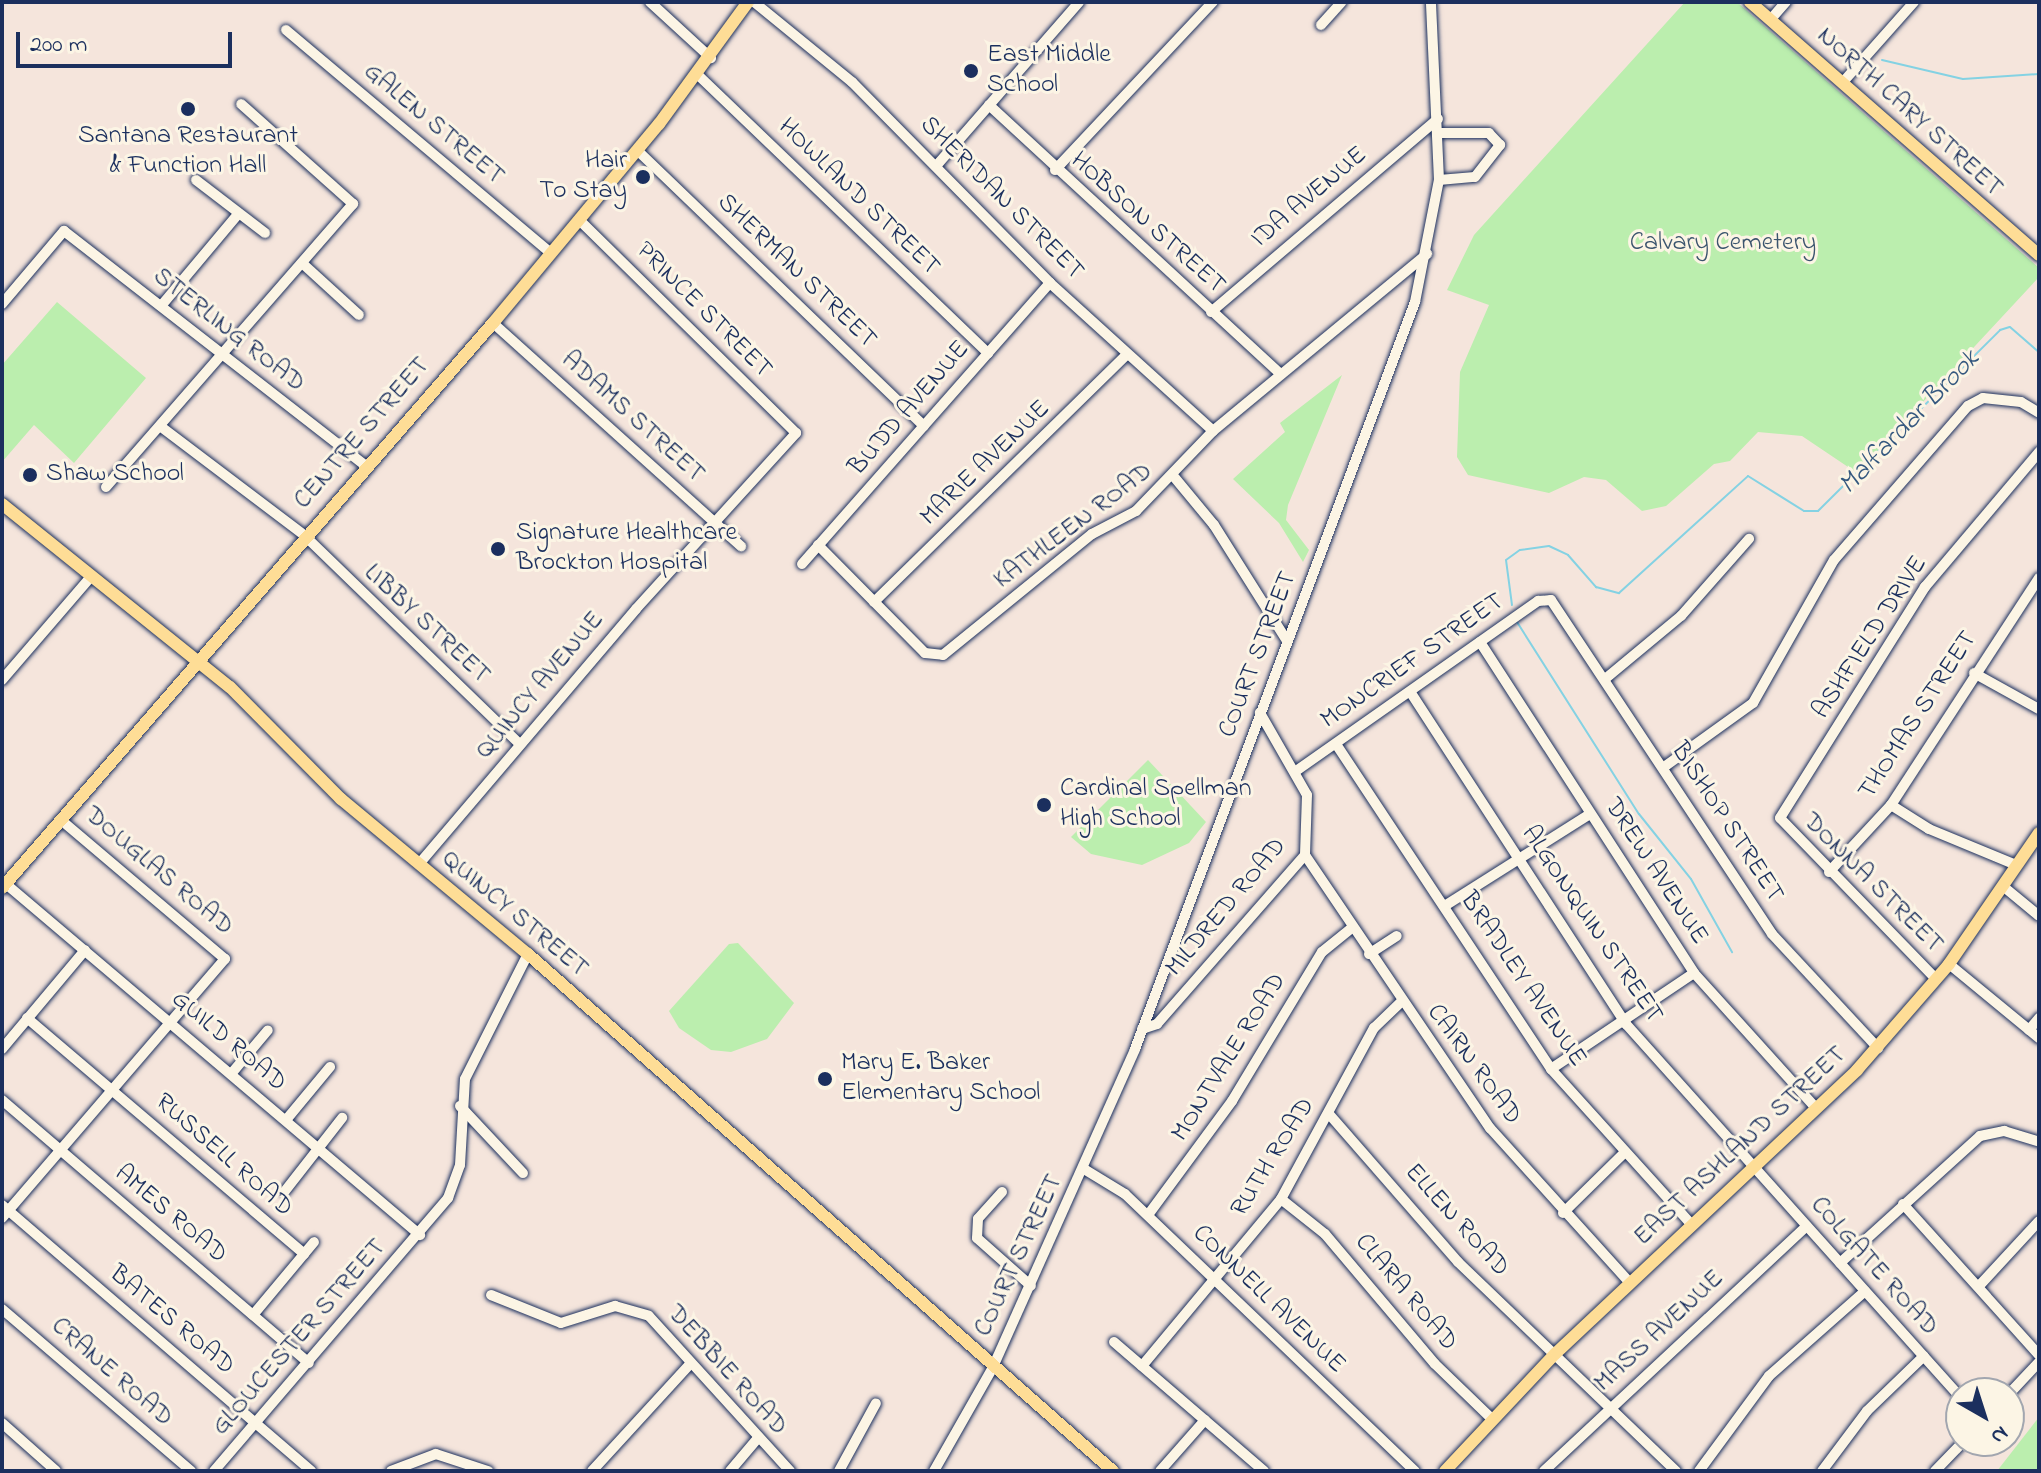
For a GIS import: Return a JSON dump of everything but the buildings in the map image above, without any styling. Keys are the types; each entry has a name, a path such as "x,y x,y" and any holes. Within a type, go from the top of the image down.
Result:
{"main road":[{"name":"CENTRE STREET","path":"4,886 200,661 304,535 493,323 637,150 656,121 698,75 748,2"},
{"name":"NORTH CARY STREET","path":"1750,2 2039,255"},
{"name":"QUINCY STREET","path":"2,504 89,579 200,661 341,799 528,954 1113,1471"},
{"name":"EAST ASHLAND STREET","path":"1445,1471 1556,1353 1878,1048 1949,964 2039,833"}],"street":[{"path":"650,2 711,58"},
{"name":"SHERIDAN STREET","path":"754,2 852,82 1050,283 1213,431"},
{"path":"937,165 1079,2"},
{"path":"1055,170 1213,2"},
{"path":"1321,25 1342,2"},
{"name":"COURT STREET","path":"934,1471 993,1367 1084,1169 1142,1029 1428,254 1439,180 1431,2"},
{"path":"1771,19 1786,2"},
{"path":"1843,82 1914,2"},
{"name":"GALEN STREET","path":"286,30 551,253"},
{"name":"HOWLAND STREET","path":"698,75 988,353"},
{"path":"106,487 353,204 241,104"},
{"name":"HOBSON STREET","path":"989,105 1055,170 1279,373"},
{"name":"IDA AVENUE","path":"1211,312 1438,119"},
{"path":"1439,133 1489,133 1500,145 1475,177 1439,180"},
{"name":"SHERMAN STREET","path":"637,150 924,426"},
{"path":"196,180 265,233"},
{"path":"161,306 239,213"},
{"name":"PRINCE STREET","path":"579,220 796,433"},
{"name":"STERLING ROAD","path":"2,304 64,231 365,465"},
{"name":"KATHLEEN ROAD","path":"818,545 925,653 943,655 1092,534 1136,511 1175,478 1213,431 1279,373 1428,254"},
{"path":"302,263 359,315"},
{"name":"BUDD AVENUE","path":"802,564 1050,283"},
{"name":"ADAMS STREET","path":"493,323 741,546"},
{"name":"MARIE AVENUE","path":"874,602 1127,354"},
{"path":"1664,767 1753,703 1834,560 1968,406 1983,398 2021,402 2039,413"},
{"name":"LIBBY STREET","path":"160,426 304,535 520,744"},
{"name":"QUINCY AVENUE","path":"419,864 714,521 796,433"},
{"name":"ASHFIELD DRIVE","path":"1780,818 1925,587 2039,452"},
{"path":"1175,478 1214,525 1287,641"},
{"path":"1605,679 1681,616 1749,539"},
{"name":"THOMAS STREET","path":"1829,872 1891,805 1974,673 2039,578"},
{"path":"2,680 89,579"},
{"name":"MONCRIEF STREET","path":"1296,771 1538,601 1556,606"},
{"name":"BISHOP STREET","path":"1556,606 1772,934 1878,1048"},
{"name":"DREW AVENUE","path":"1480,642 1694,973 1816,1108"},
{"path":"1974,673 2039,709"},
{"name":"ALGONQUIN STREET","path":"1411,693 1626,1024 1753,1167"},
{"name":"MILDRED ROAD","path":"1142,1029 1157,1024 1305,855 1311,811 1296,771 1260,713"},
{"name":"BRADLEY AVENUE","path":"1336,744 1446,905 1551,1069 1691,1224"},
{"path":"1891,805 1929,829 2016,865"},
{"path":"1446,905 1590,814"},
{"name":"DONNA STREET","path":"1780,818 1936,979"},
{"name":"DOUGLAS ROAD","path":"61,820 225,959 172,1023"},
{"name":"CAIRN ROAD","path":"1305,855 1401,1002 1490,1128 1563,1213 1629,1282"},
{"name":"GUILD ROAD","path":"4,886 85,950 420,1235"},
{"path":"2004,887 2039,916"},
{"name":"MONTVALE ROAD","path":"1148,1215 1232,1101 1322,952 1352,928"},
{"path":"1369,954 1397,936"},
{"path":"2,1049 85,950"},
{"name":"GLOUCESTER STREET","path":"214,1471 420,1235 457,1176 460,1106 474,1054 528,954"},
{"path":"1949,964 2039,1038"},
{"path":"1551,1069 1626,1024 1694,973"},
{"name":"RUTH ROAD","path":"1142,1366 1216,1282 1281,1199 1374,1028 1401,1002"},
{"name":"RUSSELL ROAD","path":"27,1018 304,1254"},
{"path":"2029,1030 2039,1018"},
{"path":"4,1211 172,1023"},
{"path":"231,1074 268,1030"},
{"path":"286,1120 330,1067"},
{"name":"AMES ROAD","path":"2,1100 309,1363"},
{"path":"460,1106 523,1173"},
{"name":"ELLEN ROAD","path":"1329,1114 1458,1262 1676,1471"},
{"path":"285,1191 316,1146 342,1118"},
{"path":"1840,1263 1980,1136 2004,1131 2039,1142"},
{"path":"1563,1213 1624,1153"},
{"name":"COLGATE ROAD","path":"1753,1167 1945,1380"},
{"name":"CONNELL AVENUE","path":"1084,1169 1148,1215 1415,1471"},
{"path":"1002,1192 978,1219 977,1238 1031,1286"},
{"name":"CLARA ROAD","path":"1281,1199 1325,1234 1435,1364 1492,1419"},
{"path":"1903,1204 2039,1355"},
{"name":"BATES ROAD","path":"4,1211 311,1471"},
{"path":"1979,1286 2039,1221"},
{"name":"MASS AVENUE","path":"1544,1471 1807,1226"},
{"path":"253,1315 314,1242"},
{"path":"1699,1471 1769,1376 1865,1291"},
{"name":"DEBBIE ROAD","path":"491,1295 561,1323 615,1306 633,1308 649,1316 757,1439 790,1471"},
{"name":"CRANE ROAD","path":"2,1309 191,1471"},
{"path":"1114,1342 1264,1471"},
{"path":"1822,1471 1867,1411 1924,1356"},
{"path":"2025,1377 2039,1362"},
{"path":"592,1471 690,1364"},
{"path":"839,1471 876,1403"},
{"path":"1160,1471 1205,1420"},
{"path":"2,1423 56,1471"},
{"path":"730,1471 757,1439"},
{"path":"391,1471 436,1454 488,1471"}],"green space":[{"name":"Calvary Cemetery","path":"1685,2 1737,2 2039,268 2039,277 1857,473 1802,436 1758,432 1730,461 1714,464 1666,506 1642,511 1606,480 1584,477 1549,493 1468,475 1457,457 1460,372 1489,305 1447,290 1474,235"},
{"path":"57,302 146,378 74,463 34,425 2,462 2,365"},
{"path":"1342,375 1288,505 1286,520 1309,550 1303,562 1279,523 1233,479 1285,432 1280,423"},
{"path":"1148,760 1206,822 1189,843 1142,865 1091,854 1071,837"},
{"path":"738,943 794,1003 767,1039 731,1052 711,1050 679,1028 669,1011 729,944"},
{"path":"2039,1417 2039,1471 1997,1471 2008,1457 2025,1457 2025,1435"}],"waterway":[{"path":"1882,60 1963,79 2039,74"},
{"name":"Malfardar Brook","path":"1512,605 1506,560 1520,550 1549,546 1568,555 1596,587 1619,593 1748,476 1804,511 1818,511 2000,330 2010,327 2039,352"},
{"name":"Malfardar Brook","path":"1517,622 1639,814 1691,879 1732,952"}],"place":[{"name":"East Middle School","path":"971,71"},
{"name":"Santana Restaurant & Function Hall","path":"188,109"},
{"name":"Hair To Stay","path":"643,177"},
{"name":"Shaw School","path":"30,475"},
{"name":"Signature Healthcare Brockton Hospital","path":"498,549"},
{"name":"Cardinal Spellman High School","path":"1044,805"},
{"name":"Mary E. Baker Elementary School","path":"825,1079"}]}
